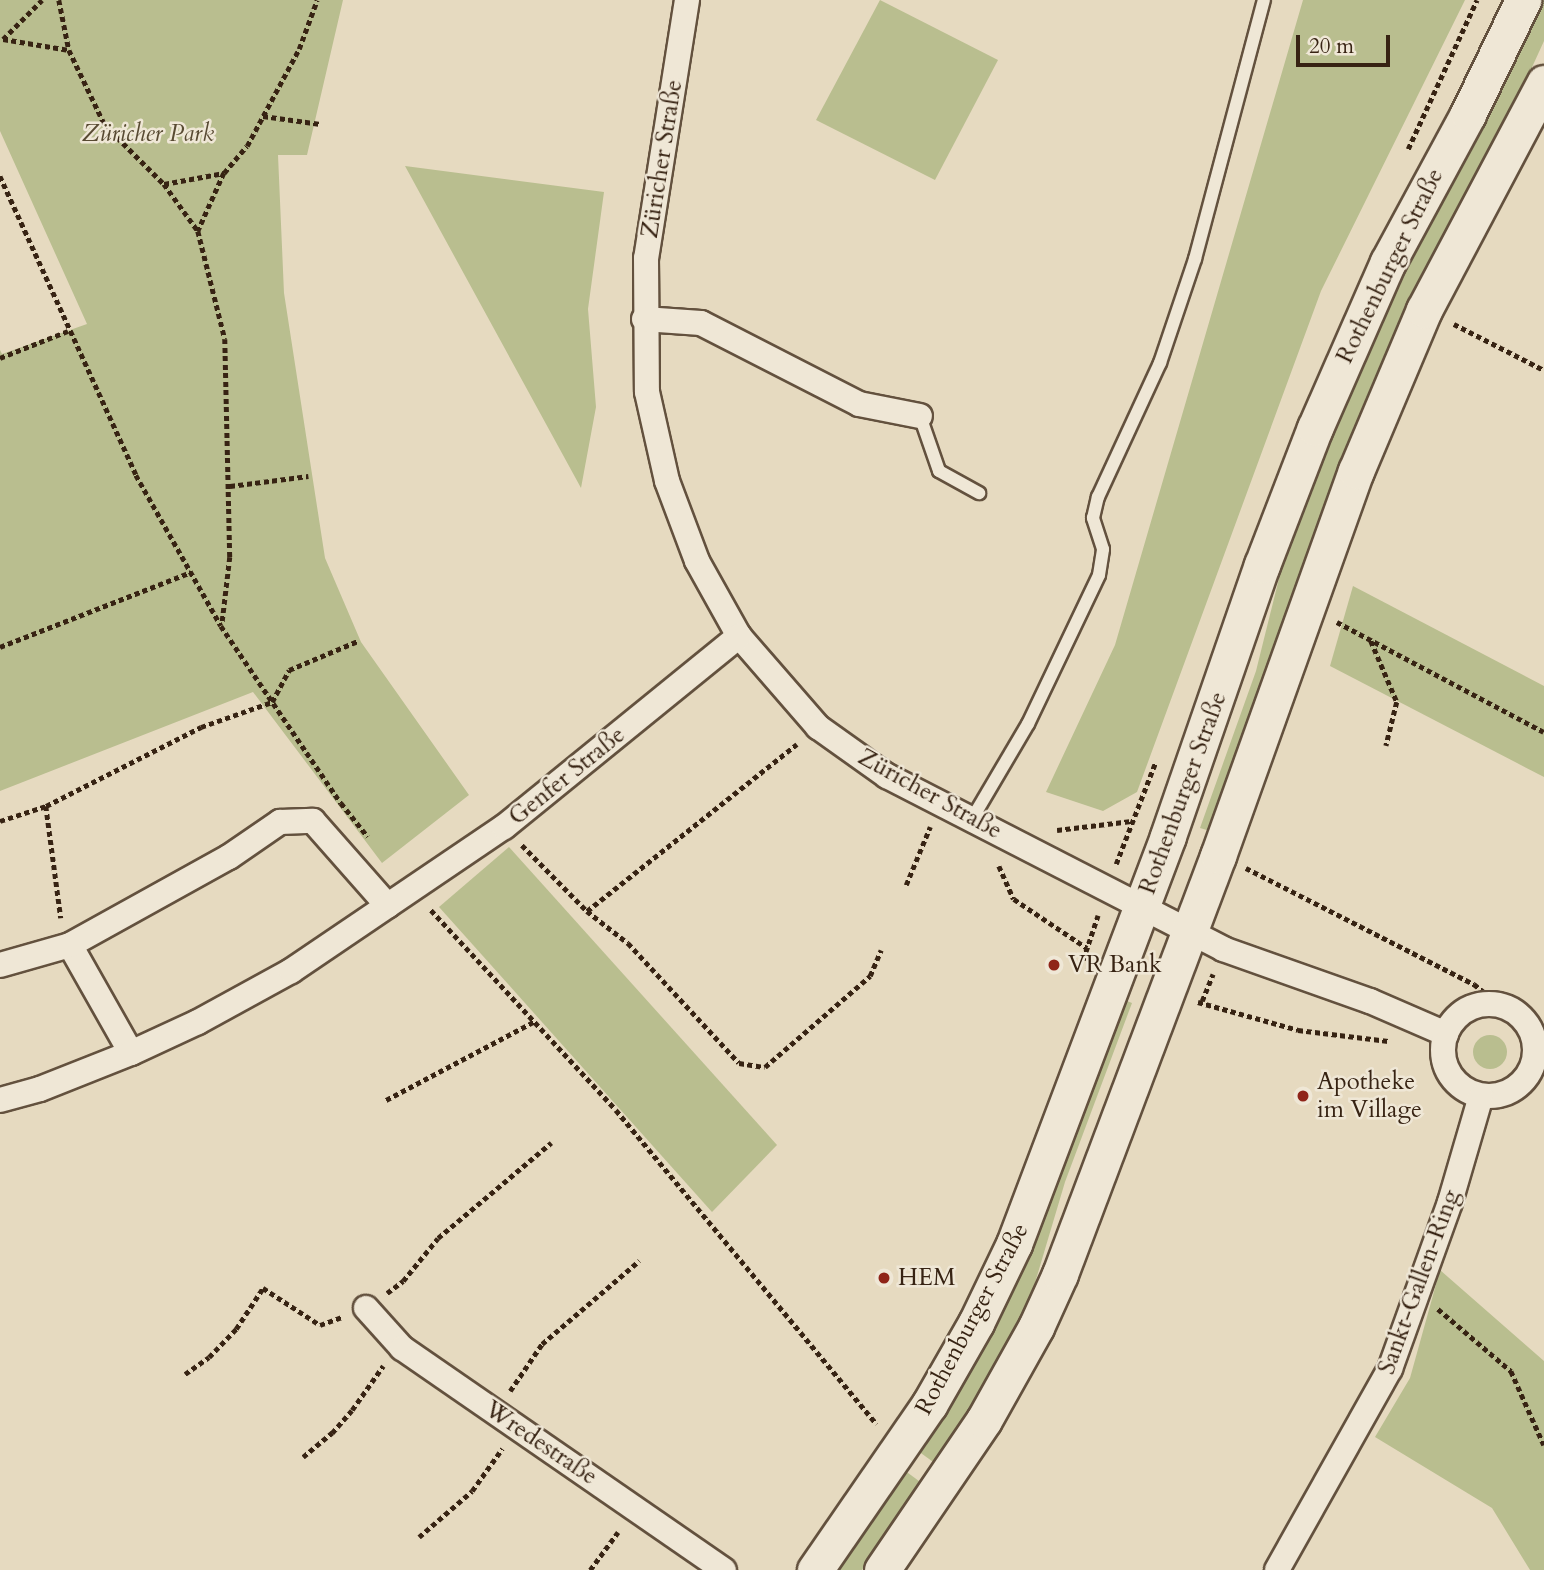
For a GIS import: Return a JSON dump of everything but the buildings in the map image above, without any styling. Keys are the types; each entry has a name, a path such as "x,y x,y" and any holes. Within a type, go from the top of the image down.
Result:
{"main road":[{"name":"Rothenburger Straße","path":"815,1570 901,1450 966,1342 1014,1244 1142,907 1281,516 1345,356 1388,262 1468,114 1522,0"},
{"name":"Rothenburger Straße","path":"882,1570 984,1420 1047,1304 1086,1210 1189,933 1233,863 1302,615 1356,471 1424,310 1544,83"}],"street":[{"name":"Züricher Straße","path":"687,0 646,258 645,319 647,392 667,481 697,561 739,636 818,727 887,776 1189,933"},
{"path":"645,319 701,323 859,404 920,416"},
{"name":"Genfer Straße","path":"0,1100 40,1089 131,1053 198,1022 290,971 504,827 739,636"},
{"path":"0,965 70,946 229,857 279,822 313,821 388,906"},
{"path":"1189,933 1248,959 1370,1001 1446,1034"},
{"path":"70,946 131,1053"},
{"path":"1485,1003 1500,1005 1513,1011 1532,1032 1538,1072 1511,1091 1481,1096 1459,1086 1444,1063 1446,1034 1458,1015 1471,1007 1485,1003"},
{"name":"Sankt-Gallen-Ring","path":"1277,1570 1390,1370 1418,1294 1481,1096"},
{"name":"Wredestraße","path":"366,1308 402,1348 724,1570"}],"lane":[{"path":"975,820 1028,724 1099,575 1103,549 1093,518 1098,497 1160,363 1191,272 1264,0"},
{"path":"920,416 939,471 979,493"}],"path":[{"path":"1,40 42,0"},
{"path":"59,0 69,50 105,125 164,184 198,231 225,339 230,557 221,626"},
{"path":"198,231 224,173 247,146 299,49 317,0"},
{"path":"1403,160 1477,0"},
{"path":"1,40 69,50"},
{"path":"263,116 320,124"},
{"path":"164,184 224,173"},
{"path":"0,176 68,331 136,475 221,626 341,803"},
{"path":"1424,310 1544,370"},
{"path":"0,358 68,331"},
{"path":"230,486 308,476"},
{"path":"0,647 191,572"},
{"path":"1302,615 1336,622 1544,732"},
{"path":"1371,640 1397,702 1386,746"},
{"path":"0,821 46,806 201,727 272,702 289,670 358,641"},
{"path":"587,911 818,727"},
{"path":"1081,964 1131,821 1157,758"},
{"path":"906,884 940,803"},
{"path":"46,806 58,909 70,946"},
{"path":"975,820 1014,899 1087,948"},
{"path":"1054,830 1067,831 1114,821 1131,821 1168,836"},
{"path":"504,827 587,911 628,943 738,1063 765,1067 870,976 881,950"},
{"path":"1233,863 1474,984 1500,1005"},
{"path":"412,890 535,1021 696,1203 901,1450"},
{"path":"1201,1002 1298,1030 1401,1043 1444,1063"},
{"path":"386,1100 535,1021"},
{"path":"185,1374 209,1357 236,1329 264,1288 320,1325 366,1308 403,1281 438,1238 551,1143"},
{"path":"496,1413 542,1343 639,1261"},
{"path":"1418,1294 1511,1371 1544,1445"},
{"path":"303,1457 332,1433 352,1410 377,1371 402,1348"},
{"path":"869,1435 884,1415"},
{"path":"419,1537 472,1491 518,1428"},
{"path":"590,1570 636,1509"}],"green space":[{"name":"Züricher Park","path":"0,0 343,0 307,155 278,155 284,293 325,558 361,642 469,795 382,863 253,692 0,791 0,350 2,354 87,324 0,131"},
{"path":"880,0 998,60 935,180 816,120"},
{"path":"1303,0 1465,0 1321,291 1137,792 1103,811 1046,792 1115,645"},
{"path":"1538,0 1544,0 1544,41 1513,109 1420,279 1321,513 1210,831 1200,828 1256,671 1294,518 1366,345"},
{"path":"405,166 604,192 588,309 596,407 581,488"},
{"path":"1353,586 1544,686 1544,777 1330,666"},
{"path":"509,847 777,1145 712,1212 439,907"},
{"path":"1122,999 1132,1003 1065,1182 1029,1303 1002,1358 936,1464 918,1451"},
{"path":"1490,1035 1502,1040 1507,1052 1502,1064 1490,1069 1478,1064 1473,1052 1478,1040"},
{"path":"1440,1270 1544,1361 1544,1570 1530,1570 1492,1508 1375,1437 1410,1378"},
{"path":"904,1470 923,1484 862,1570 833,1570"}],"place":[{"name":"VR Bank","path":"1054,965"},
{"name":"Apotheke im Village","path":"1303,1096"},
{"name":"HEM","path":"884,1278"}]}
